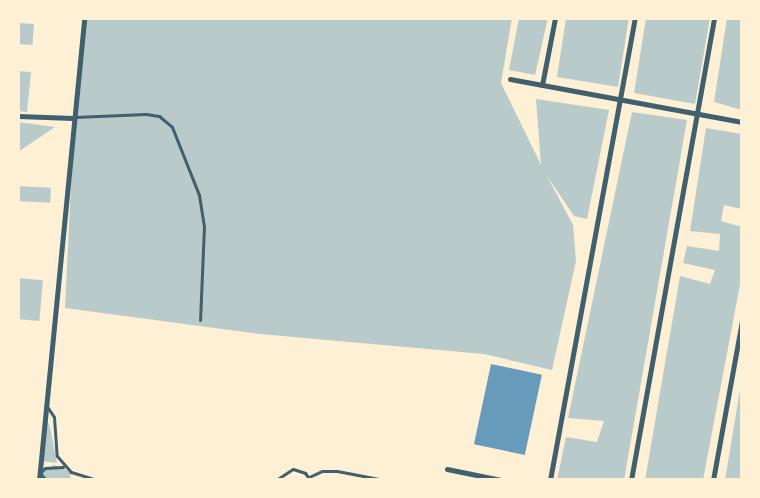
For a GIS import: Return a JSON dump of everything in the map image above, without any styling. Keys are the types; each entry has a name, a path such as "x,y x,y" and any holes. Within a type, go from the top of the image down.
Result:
{"street":[{"path":"39,480 84,18"},
{"path":"542,85 555,18"},
{"path":"550,480 635,18"},
{"path":"632,480 714,18"},
{"path":"510,79 742,122"},
{"path":"18,116 73,118"},
{"path":"713,480 742,320"},
{"path":"447,470 501,480"}],"lane":[{"path":"73,118 146,114 159,116 172,127 183,147 203,215 200,320"},
{"path":"46,405 54,417 57,456 65,468"},
{"path":"46,480 40,473 54,465 65,468 82,478 97,480"},
{"path":"276,480 293,469 310,479 322,471 384,480"},
{"path":"75,480 82,478"}],"shaded area":[{"path":"84,18 512,18 501,83 541,165 536,99 609,110 587,219 574,216 547,176 573,225 576,261 552,370 484,354 260,334 65,308 75,102"},
{"path":"519,18 548,18 535,75 509,70"},
{"path":"566,18 629,18 618,87 557,77"},
{"path":"646,18 710,18 695,104 634,93"},
{"path":"727,18 742,18 742,110 714,102"},
{"path":"18,23 34,24 32,45 18,44"},
{"path":"18,71 31,72 27,112 18,111"},
{"path":"632,112 687,120 624,480 557,480 566,437 597,442 604,421 568,418"},
{"path":"18,122 55,127 18,152"},
{"path":"706,128 742,134 742,209 724,205 721,221 742,227 742,274 703,480 645,480 680,276 710,284 715,270 683,263 687,246 719,251 720,234 690,231"},
{"path":"18,186 51,188 50,203 18,201"},
{"path":"18,278 43,280 39,321 18,319"},
{"path":"742,378 742,480 725,480"},
{"path":"47,421 50,427 57,463 41,461"},
{"path":"54,465 71,472 70,480 46,480 40,473"}],"water":[{"path":"491,364 542,375 525,455 474,444"}]}
